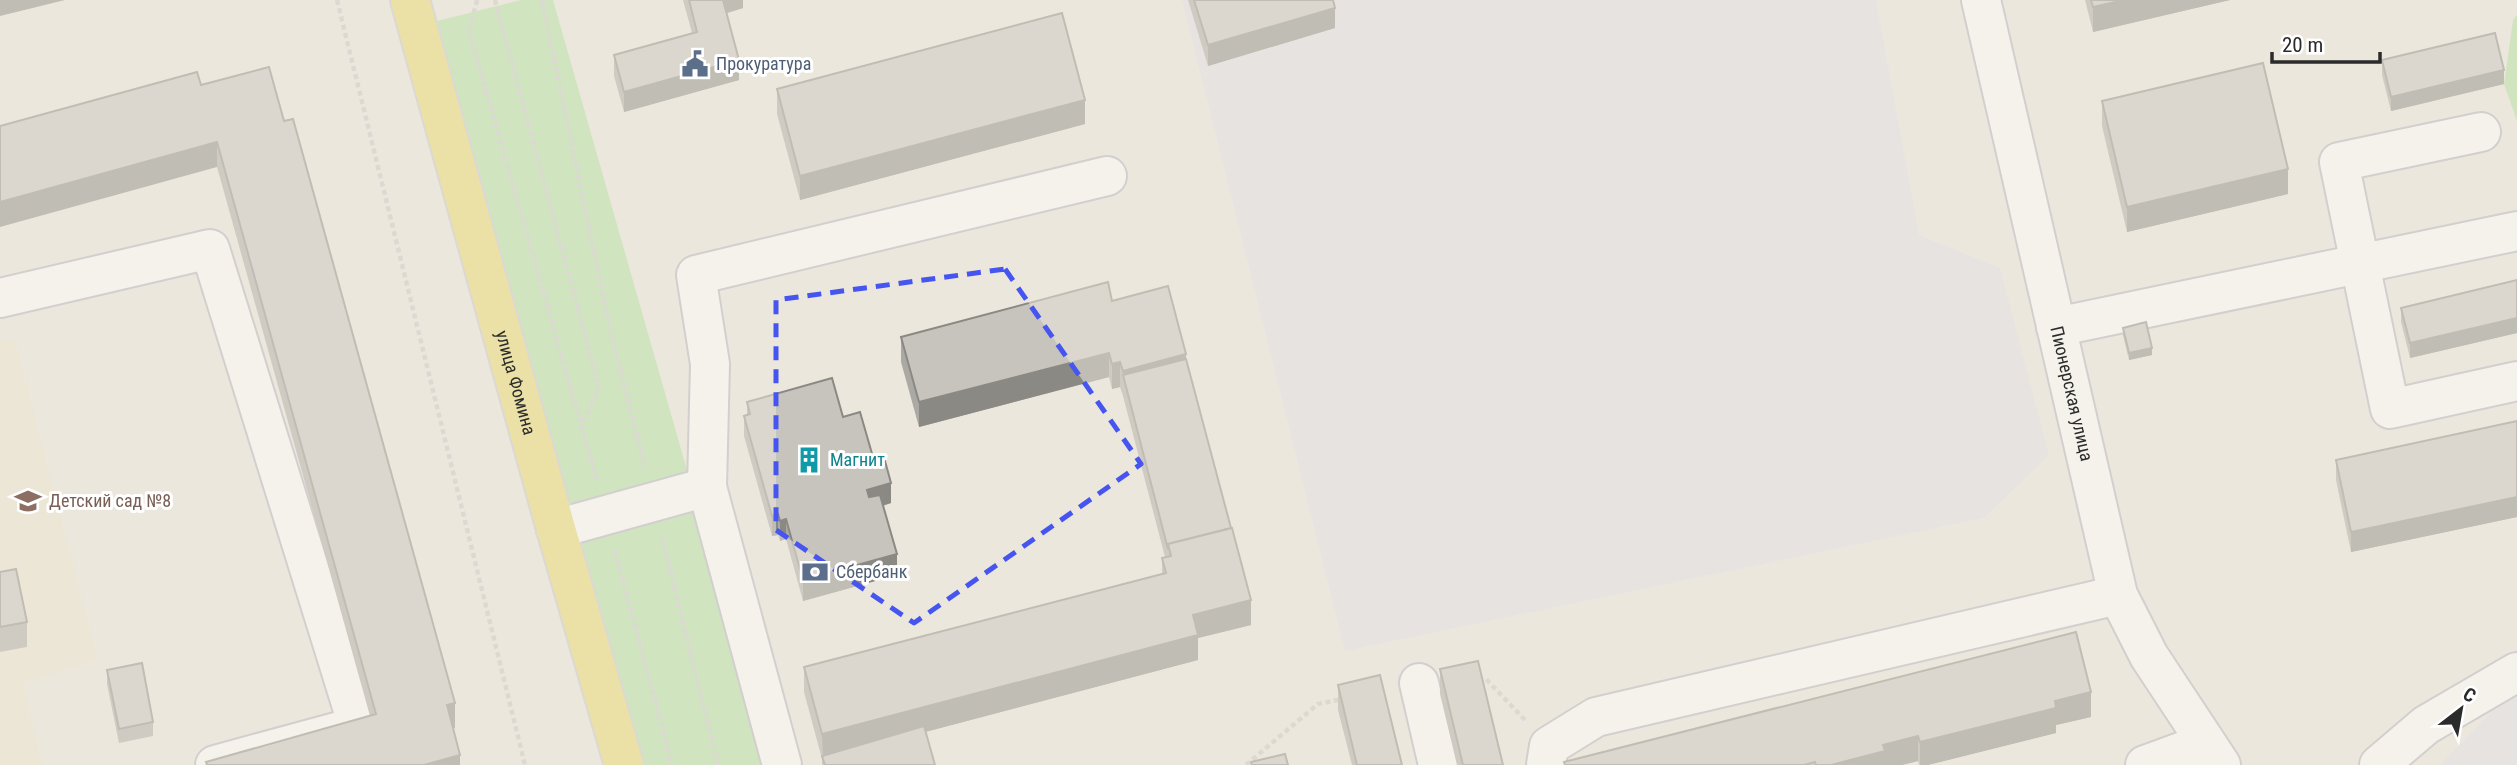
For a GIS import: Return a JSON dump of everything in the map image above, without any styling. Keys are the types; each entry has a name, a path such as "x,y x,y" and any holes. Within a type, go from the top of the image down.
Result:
{"main road":[{"name":"улица Фомина","path":"410,0 555,529 624,765"}],"street":[{"name":"Пионерская улица","path":"1981,0 2118,595 2149,656 2213,754"},
{"path":"2481,132 2339,162 2390,409 2517,382"},
{"path":"782,765 707,487 709,364 696,275 1107,176"},
{"path":"2056,327 2516,232"},
{"path":"0,298 210,249 358,726 215,765"},
{"path":"555,529 707,487"},
{"path":"1546,765 1549,746 1596,717 2118,595"},
{"path":"2379,765 2426,724 2517,672"},
{"path":"1419,683 1438,765"},
{"path":"2145,765 2213,754"}],"path":[{"path":"337,0 525,765"},
{"path":"477,0 469,31 582,425 671,765"},
{"path":"495,0 599,387 582,425"},
{"path":"542,0 609,325 718,765"}],"highlighted area":[{"path":"1005,269 1141,464 914,623 776,530 776,300"}],"shaded area":[{"path":"1182,0 1876,0 1919,235 2000,268 2049,455 1984,518 1345,651"},
{"name":"Детский сад №8","path":"15,339 98,660 23,683 43,765 0,765 0,342"},
{"path":"2517,685 2517,765 2440,765"}],"green space":[{"path":"521,0 553,0 771,765 639,765 437,21"},
{"path":"2517,15 2517,121 2504,84 2513,20"}],"building":[{"path":"689,0 723,0 739,60 624,92 614,55 697,32"},
{"path":"1194,0 1333,0 1335,8 1208,45"},
{"path":"2091,0 2124,0 2093,7"},
{"path":"1062,13 1085,100 800,176 777,89"},
{"path":"2495,33 2504,70 2391,97 2382,60"},
{"path":"2263,63 2288,169 2127,207 2102,101"},
{"path":"269,67 284,121 293,119 455,703 447,705 460,755 424,765 207,765 206,762 376,714 217,142 0,202 0,126 197,72 201,85"},
{"path":"2517,280 2517,318 2410,343 2401,308"},
{"path":"1108,282 1112,301 1168,286 1186,354 1123,371 1120,362 1112,364 1109,353 919,402 901,337"},
{"path":"2146,322 2152,348 2129,353 2123,328"},
{"path":"1186,359 1231,528 1168,544 1168,549 1123,375"},
{"path":"832,378 843,417 860,412 875,464 885,461 891,483 867,490 869,497 880,495 897,554 803,580 786,519 780,521 778,514 772,516 744,416 750,414 747,402"},
{"path":"2517,421 2517,497 2351,532 2336,460"},
{"path":"1232,528 1251,600 1193,615 1198,635 822,734 804,667 1166,573 1162,558 1171,556 1168,544"},
{"path":"16,569 27,622 0,627 0,572"},
{"path":"2076,632 2091,692 2055,701 2056,708 1920,742 1918,736 1883,745 1885,751 1831,765 1816,765 1815,762 1804,765 1565,765 1564,762"},
{"path":"1478,661 1503,765 1463,765 1440,669"},
{"path":"142,663 153,722 119,729 107,670"},
{"path":"1380,675 1402,765 1357,765 1338,685"},
{"path":"924,726 935,765 825,765 822,756"},
{"path":"1285,754 1288,765 1252,765 1251,762"}],"place":[{"name":"Прокуратура","path":"695,64"},
{"name":"Магнит","path":"809,460"},
{"name":"Детский сад №8","path":"28,501"},
{"name":"Сбербанк","path":"815,572"}]}
